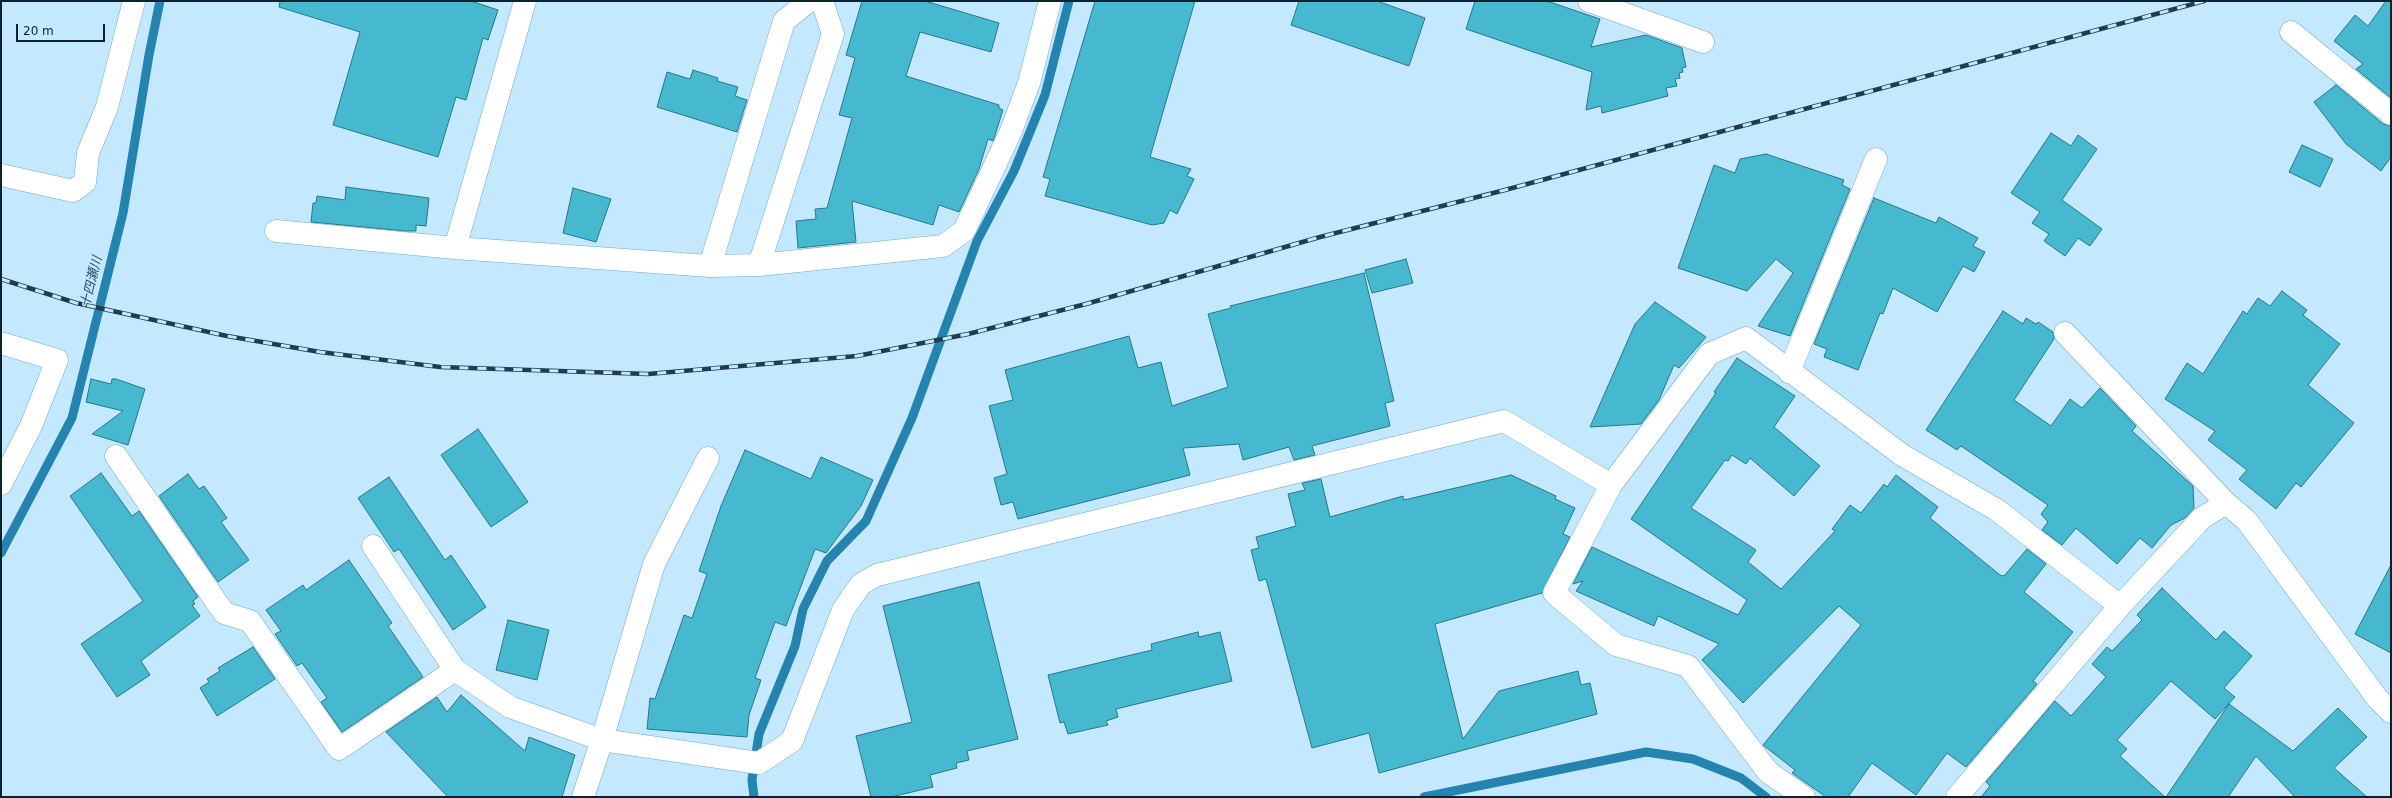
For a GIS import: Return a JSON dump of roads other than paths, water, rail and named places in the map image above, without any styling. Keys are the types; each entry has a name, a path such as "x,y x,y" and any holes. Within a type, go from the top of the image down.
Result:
{"street":[{"path":"1,175 72,191 85,182 88,153 107,107 134,1"},
{"path":"455,248 525,1"},
{"path":"710,266 784,21 809,1"},
{"path":"759,265 833,34 822,1"},
{"path":"276,231 455,248 710,266 759,265 943,246 964,231 991,175 1029,83 1050,1"},
{"path":"1589,1 1703,42"},
{"path":"2291,32 2391,114"},
{"path":"1789,372 1876,159"},
{"path":"2065,333 2226,503 2247,521 2377,698 2391,712"},
{"path":"1804,797 1768,772 1688,666 1616,645 1554,593 1611,485 1709,354 1746,338 1902,456 1997,510 2120,606"},
{"path":"1,343 57,360 31,426 1,484"},
{"path":"373,546 455,670 510,707 602,740 759,763 792,741 843,610 861,584 877,575 1504,421 1611,485"},
{"path":"116,456 224,613 250,621 339,749 455,670"},
{"path":"583,797 602,740 654,564 708,458"},
{"path":"1957,797 2120,606 2202,518 2226,503"}],"waterway":[{"name":"十四瀬川","path":"1,553 72,418 123,213 149,55 160,1"},
{"path":"754,797 752,780 759,734 795,646 803,609 827,561 866,521 912,418 977,241 1014,171 1045,95 1069,1"},
{"path":"1424,797 1646,752 1693,759 1741,778 1766,797"}],"railway":[{"path":"1,279 76,303 227,336 320,352 440,367 648,374 857,356 968,334 1086,304 1320,237 1505,190 2204,1"}]}
